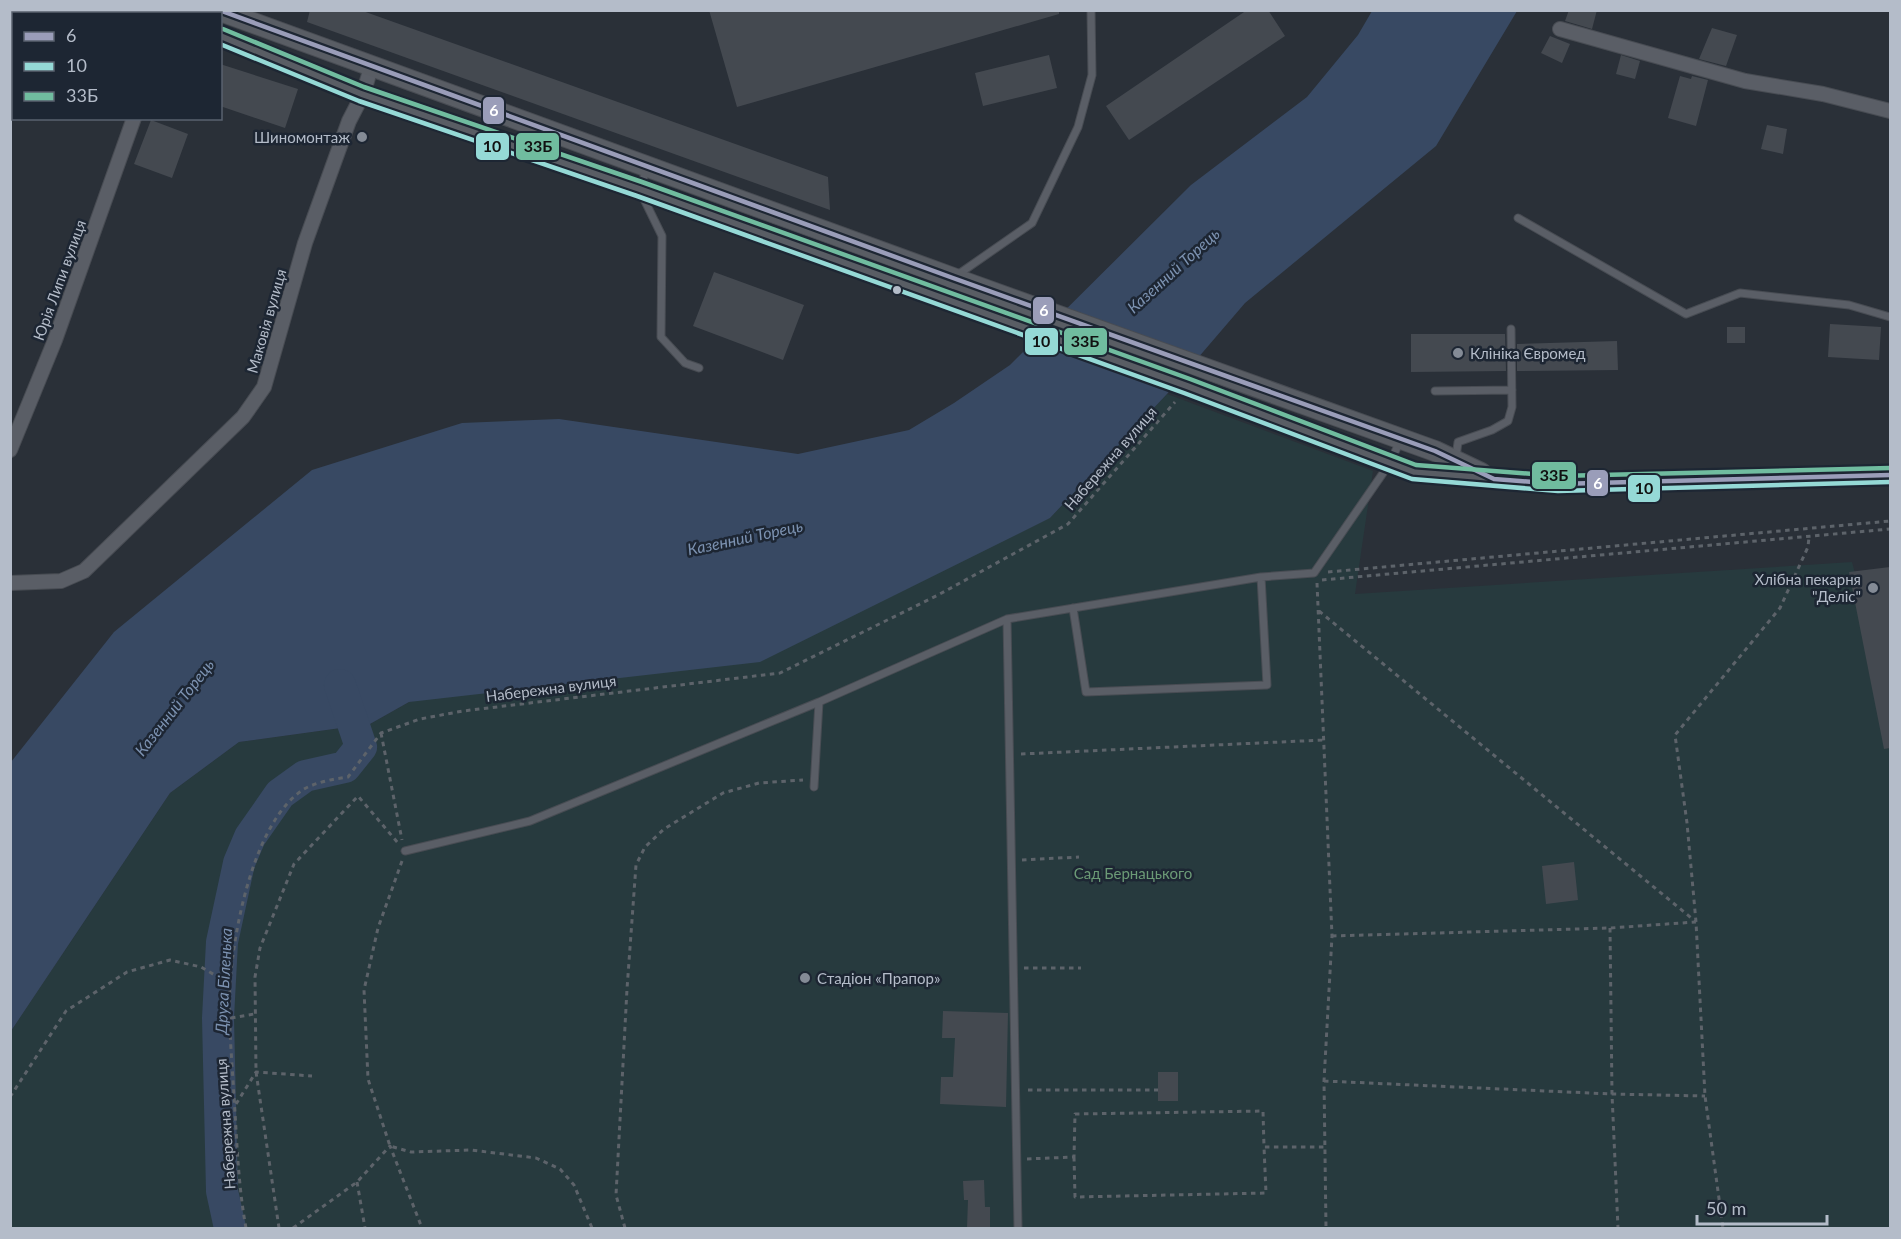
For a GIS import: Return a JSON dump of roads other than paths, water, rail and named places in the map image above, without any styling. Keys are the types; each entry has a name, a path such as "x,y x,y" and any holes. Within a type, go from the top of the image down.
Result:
{"main road":[{"path":"218,10 371,68 1443,454 1494,479"},
{"path":"222,37 363,94 639,189 1187,386 1414,472 1558,484 1890,475"}],"street":[{"path":"1560,29 1745,81 1823,94 1890,111"},
{"name":"Маковія вулиця","path":"10,583 61,581 84,571 243,417 259,394 266,378 305,243 371,68"},
{"name":"Юрія Липи вулиця","path":"10,450 55,340 133,120"}],"lane":[{"path":"945,300 953,278 1032,223 1078,127 1092,75 1091,10"},
{"path":"648,168 639,189 662,236 661,337 685,363 699,368"},
{"path":"1518,218 1686,314 1740,293 1849,305 1890,317"},
{"path":"1455,461 1458,442 1492,430 1508,421 1512,407 1511,329"},
{"path":"1435,391 1512,390"},
{"path":"405,851 530,821 819,702 1007,619 1261,577 1314,573 1390,463 1401,439"},
{"path":"1073,608 1086,692 1267,685 1261,577"},
{"path":"1007,619 1018,1228"},
{"path":"814,783 819,702"}],"water":[{"name":"Казенний Торець","path":"1372,11 1517,11 1436,146 1245,303 1167,394 1050,518 760,662 409,702 370,724 239,742 170,793 11,1031 11,762 114,632 312,470 462,423 559,419 798,454 909,430 1010,365 1191,185 1307,97 1358,35"}],"waterway":[{"name":"Друга Біленька","path":"230,1228 222,1191 218,1018 222,942 239,863 250,837 280,794 305,776 345,767 361,747 340,685"}],"place":[{"name":"Шиномонтаж","path":"362,137"},
{"name":"Клініка Євромед","path":"1458,353"},
{"name":"Хлібна пекарня \"Деліс\"","path":"1873,588"},
{"name":"Стадіон «Прапор»","path":"805,978"}],"park label":[{"name":"Сад Бернацького","path":"1133,873"}]}
